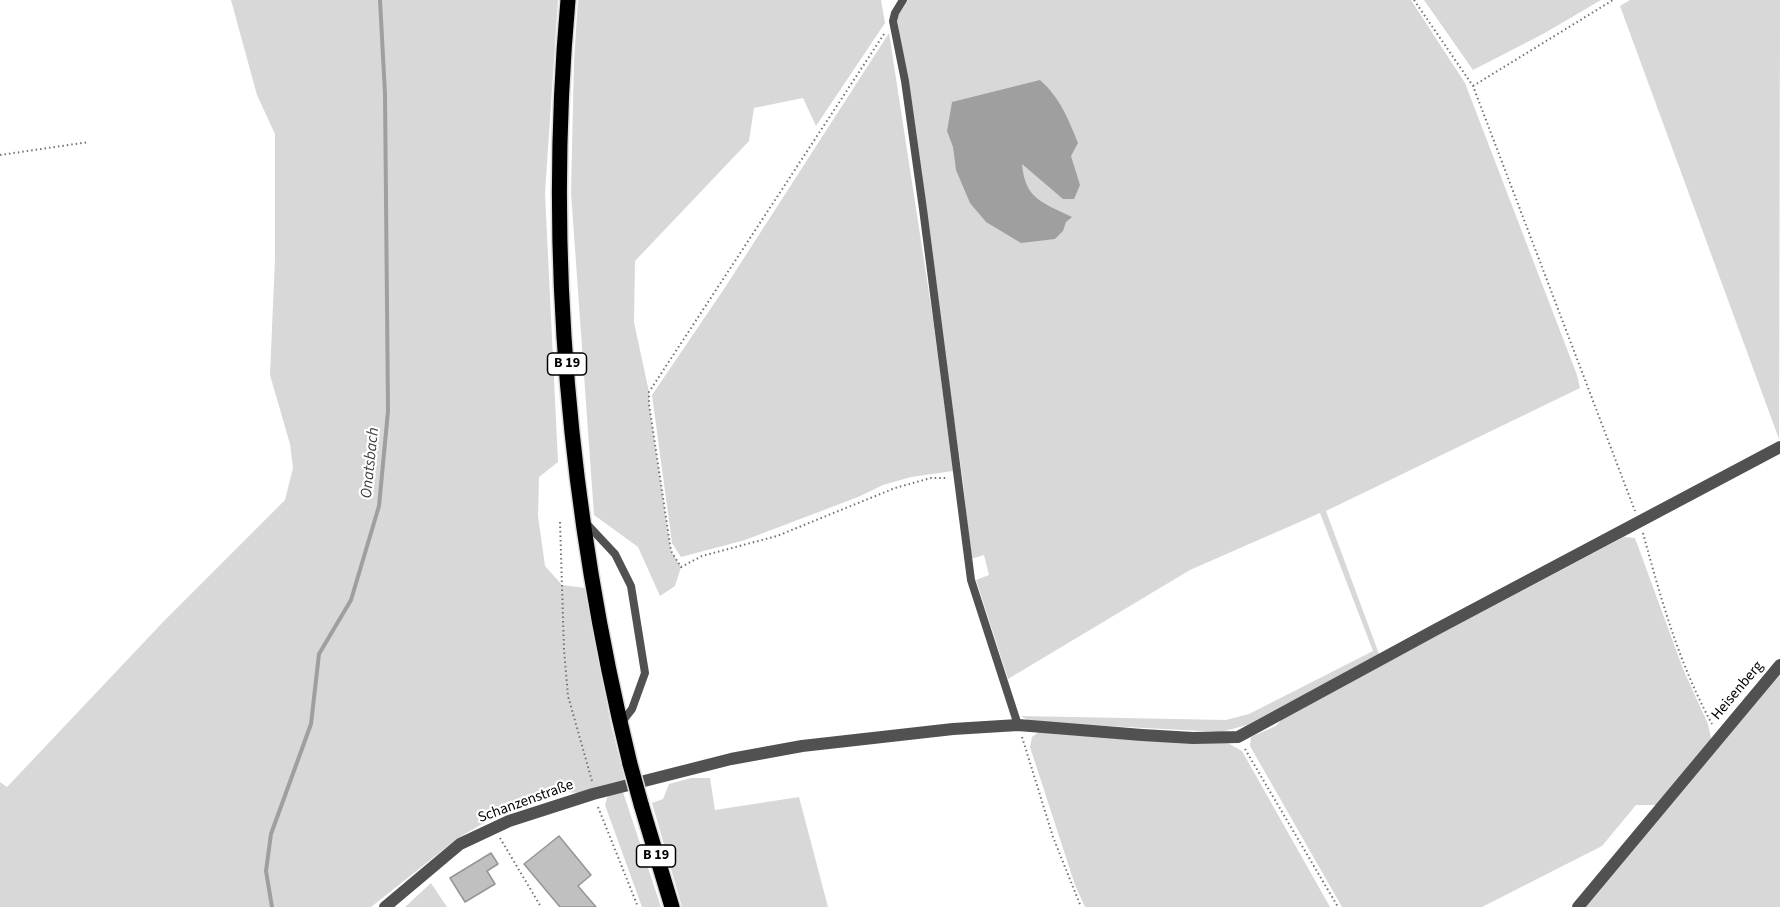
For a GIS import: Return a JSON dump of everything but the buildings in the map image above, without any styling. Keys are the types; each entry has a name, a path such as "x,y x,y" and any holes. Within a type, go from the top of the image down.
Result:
{"main road":[{"name":"B 19","path":"568,0 560,139 561,266 569,393 583,519 599,621 620,723 641,804 672,907"}],"street":[{"path":"1238,737 1780,447"},
{"name":"Heisenberg","path":"1578,907 1780,664"},
{"name":"Schanzenstraße","path":"385,907 460,844 495,827 593,794 731,759 802,746 953,729 1018,725 1152,736 1238,737"}],"lane":[{"path":"903,0 894,13 893,21 906,93 971,580 1018,725"},
{"path":"583,519 615,554 631,586 645,673 632,709 620,723"}],"path":[{"path":"1414,0 1473,86 1640,522 1663,606 1696,694 1719,737"},
{"path":"1473,86 1613,0"},
{"path":"893,21 649,392 671,551 681,567 702,556 777,536 895,488 931,478 958,477"},
{"path":"0,155 89,142"},
{"path":"560,522 564,650 568,696 591,773 593,794 638,907"},
{"path":"1018,725 1053,837 1081,907"},
{"path":"1238,737 1338,907"},
{"path":"495,827 541,907"}],"shaded area":[{"path":"231,0 558,0 545,193 558,462 539,477 538,516 545,566 562,585 585,588 611,725 626,784 593,794 566,792 501,813 458,838 371,907 0,907 0,782 7,787 164,621 285,500 293,468 290,444 270,375 275,258 275,134 257,95"},
{"path":"578,0 881,0 885,23 816,126 803,98 754,108 749,141 635,261 634,322 649,392 671,551 681,567 675,586 660,596 638,547 594,515 571,193"},
{"path":"908,0 1411,0 1465,83 1580,388 1326,511 1379,654 1247,725 1221,732 1031,722 1021,716 1226,720 1249,714 1373,651 1320,513 1190,570 1008,679 976,580 989,575 984,555 971,559 963,482 897,17"},
{"path":"1424,0 1601,0 1543,34 1473,70"},
{"path":"1630,0 1780,0 1779,439 1620,6"},
{"path":"889,33 933,319 953,471 911,477 883,485 858,497 745,540 681,557 672,543 652,395 724,289"},
{"path":"1040,80 1058,101 1078,143 1071,156 1080,185 1074,199 1063,199 1022,164 1027,186 1032,193 1045,204 1072,217 1055,239 1021,243 986,222 970,203 956,170 953,147 947,131 952,102"},
{"path":"1624,537 1635,538 1683,669 1708,724 1711,738 1706,746 1657,805 1636,805 1602,846 1482,907 1342,907 1250,746 1251,737 1276,726 1285,716"},
{"path":"1780,672 1780,907 1583,907"},
{"path":"1040,731 1226,742 1242,751 1330,907 1085,907 1075,885 1030,747 1032,737"},
{"path":"691,778 710,778 715,810 799,797 828,907 682,907 652,803 663,799 669,784"},
{"path":"623,792 661,907 642,907 605,805 608,795"},
{"path":"431,883 447,907 405,907"}],"waterway":[{"name":"Onatsbach","path":"272,907 266,871 271,834 311,724 319,654 351,600 379,506 388,411 385,94 380,0"}]}
